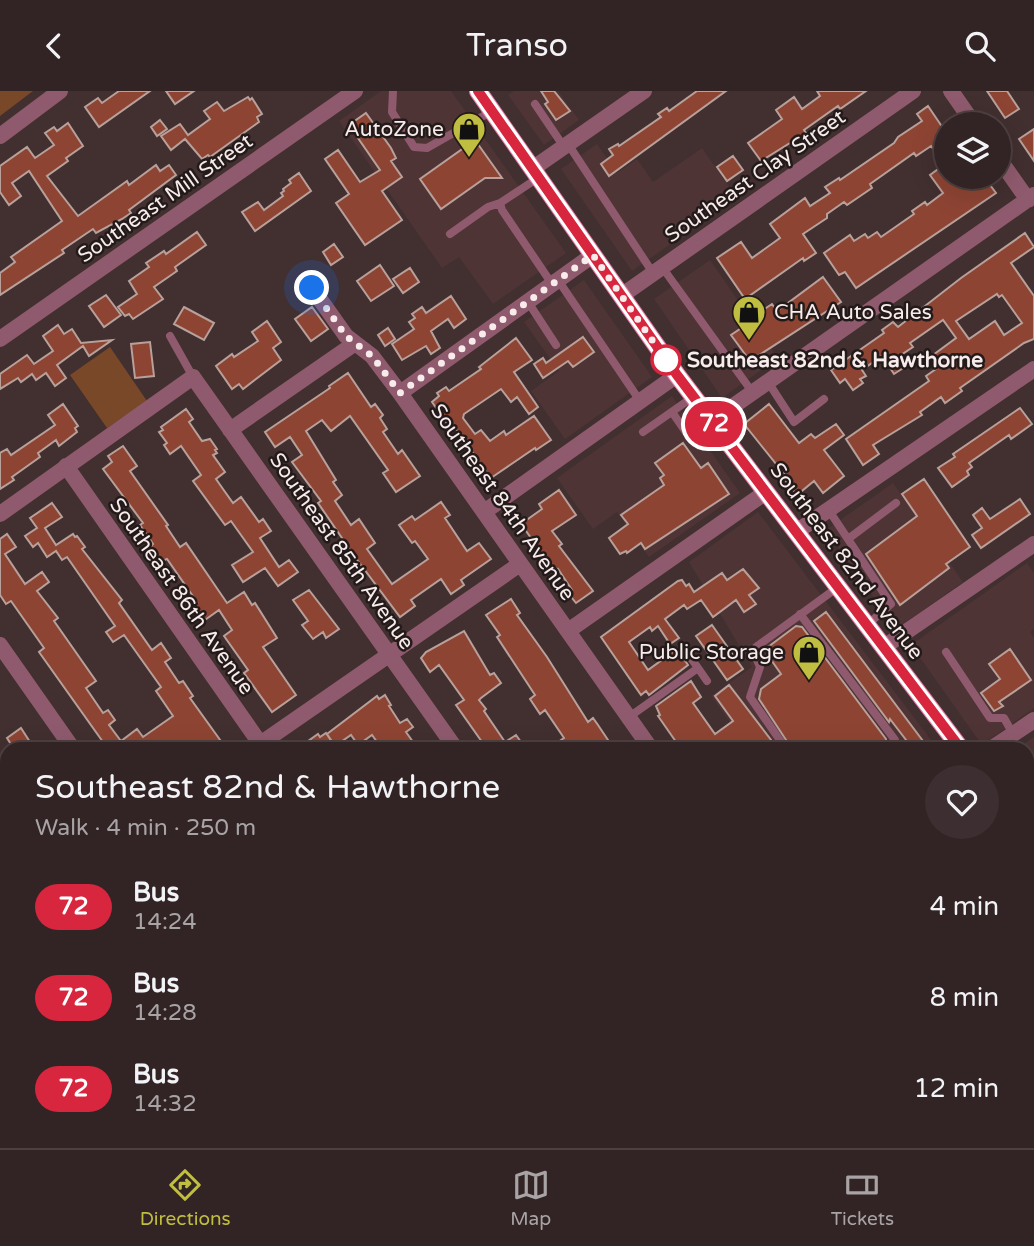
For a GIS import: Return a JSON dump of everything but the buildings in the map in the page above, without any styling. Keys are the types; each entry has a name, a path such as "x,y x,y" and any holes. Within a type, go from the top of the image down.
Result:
{"main road":[{"name":"Southeast 82nd Avenue","path":"485,97 535,174 693,397 955,742"}],"street":[{"path":"0,136 60,91"},
{"name":"Southeast Mill Street","path":"0,339 355,91"},
{"path":"535,174 566,146 644,91"},
{"name":"Southeast Clay Street","path":"621,296 913,91"},
{"path":"951,91 966,112"},
{"path":"712,421 1031,198 1011,174"},
{"path":"400,393 593,255"},
{"name":"Southeast 84th Avenue","path":"312,288 346,336 372,356 400,393 646,742"},
{"path":"230,430 354,344"},
{"path":"796,531 1034,369"},
{"path":"484,512 677,375"},
{"path":"0,514 193,377"},
{"name":"Southeast 85th Avenue","path":"193,377 451,742"},
{"name":"Southeast 86th Avenue","path":"66,466 256,742"},
{"path":"568,631 766,492"},
{"path":"884,647 1034,544"},
{"path":"266,742 520,564"},
{"path":"0,645 68,742"},
{"path":"1005,742 1034,720"}],"lane":[{"path":"393,91 392,112 414,147 419,149 427,148 485,97"},
{"path":"535,104 753,393"},
{"path":"450,234 488,207 500,203 535,174"},
{"path":"500,203 502,211 640,401"},
{"path":"528,302 556,345"},
{"path":"170,336 193,377"},
{"path":"768,382 794,422 824,399"},
{"path":"643,432 693,397"},
{"path":"672,412 690,438"},
{"path":"848,540 896,503"},
{"path":"828,509 891,604 867,625"},
{"path":"781,742 750,697 760,667 754,651 759,643 838,587"},
{"path":"800,614 895,742"},
{"path":"946,652 990,718 1004,718 1004,742"},
{"path":"688,654 708,681"},
{"path":"629,717 698,669"}],"shaded area":[{"path":"0,91 33,91 0,116"},
{"path":"381,91 451,91 566,253 493,304 459,257 442,268 339,121"},
{"path":"514,91 558,91 579,120 544,145 508,95"},
{"path":"597,144 617,173 637,159 653,182 702,148 737,198 632,271 561,169"},
{"path":"710,260 778,358 722,398 654,299"},
{"path":"584,280 652,377 565,439 531,391 559,371 524,322"},
{"path":"110,347 147,401 107,428 70,375"},
{"path":"672,396 740,493 649,557 617,512 593,529 557,478"},
{"path":"893,483 963,582 896,629 826,530"},
{"name":"Public Storage","path":"758,512 933,742 745,742 711,696 752,667 689,562"},
{"path":"1027,563 1034,573 1034,629 1030,632 1034,638 1034,708 986,742 980,742 911,645"}],"bus line":[{"name":"72","path":"478,91 677,375 956,742"}],"place":[{"name":"AutoZone","path":"469,159"},
{"name":"CHA Auto Sales","path":"749,342"},
{"name":"Southeast 82nd & Hawthorne","path":"666,360"},
{"name":"Public Storage","path":"809,682"}],"route":[{"path":"312,288 346,336 372,356 400,393 593,255 666,360"}]}
